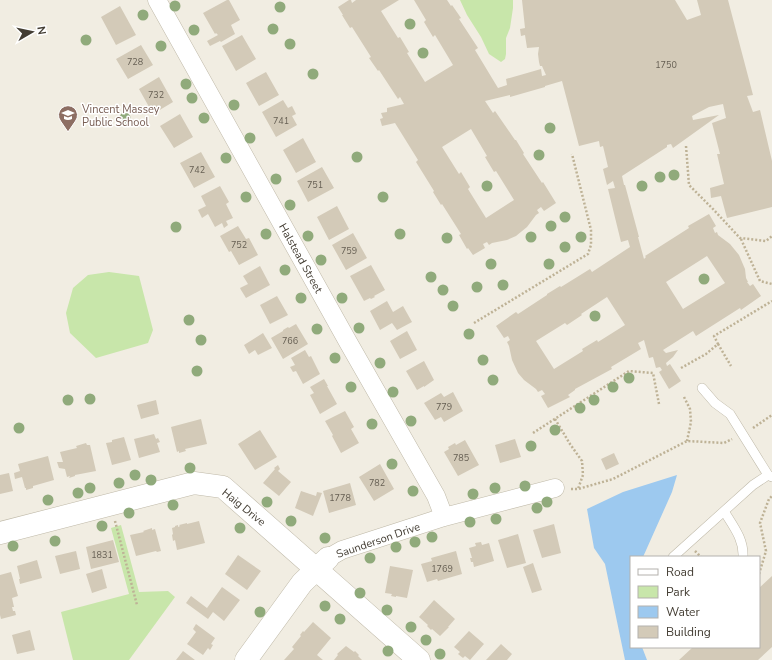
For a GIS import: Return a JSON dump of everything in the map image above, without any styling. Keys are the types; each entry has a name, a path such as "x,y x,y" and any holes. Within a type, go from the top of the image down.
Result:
{"street":[{"name":"Halstead Street","path":"157,0 436,496 444,517"},
{"name":"Haig Drive","path":"0,533 194,483 223,487 322,563 419,660"},
{"name":"Saunderson Drive","path":"246,660 302,583 322,563 342,550 444,517 555,488"}],"lane":[{"path":"674,556 753,485 770,476 730,414 715,403 702,388"},
{"path":"724,511 741,540 743,556"}],"path":[{"path":"686,146 689,186 740,238 760,281 772,285"},
{"path":"474,323 588,254 591,244 591,230 572,154"},
{"path":"740,238 766,241 772,236"},
{"path":"731,366 714,336 772,301"},
{"path":"681,368 706,354 718,344"},
{"path":"533,433 629,371 653,373 659,404"},
{"path":"684,397 690,409 691,422 687,441"},
{"path":"555,488 578,489 613,479 687,441 724,442 743,435 772,415"},
{"path":"555,419 582,461 584,475 578,489"},
{"path":"760,571 766,551 760,523 768,499 772,496"},
{"path":"111,505 137,605"}],"green space":[{"path":"460,0 513,0 510,28 506,38 506,54 505,59 501,62 489,54"},
{"path":"109,272 139,276 153,330 148,343 96,358 70,333 66,313 73,288 88,275"},
{"path":"121,525 139,592 168,591 175,597 129,660 73,660 61,612 129,594 111,528"}],"water":[{"path":"677,475 672,492 643,556 630,556 630,648 642,648 647,660 625,660 605,564 594,548 587,509 623,492"}],"building":[{"path":"229,0 240,20 231,25 235,34 210,46 207,41 218,35 216,33 215,34 203,13"},
{"path":"349,0 351,0 352,3 356,0 399,0 381,11 398,38 400,37 409,52 407,53 425,82 453,65 435,35 433,37 424,22 426,20 414,0 447,0 461,18 459,19 478,48 475,50 498,88 507,85 506,79 541,69 542,76 546,75 539,62 539,47 527,48 525,35 521,36 520,29 525,28 522,0 675,0 687,20 701,15 697,0 728,0 753,95 747,96 753,112 760,110 772,161 772,207 727,218 721,196 711,198 710,188 724,184 717,154 720,154 712,123 726,118 723,104 709,107 692,116 693,120 719,115 673,148 671,144 667,145 667,147 622,176 644,259 646,257 645,256 689,228 688,226 709,214 716,226 713,228 715,233 717,232 718,235 730,244 739,255 745,269 747,282 750,286 753,284 761,296 741,310 740,308 696,336 693,331 663,350 666,353 678,350 666,363 667,366 670,364 681,381 669,389 659,372 662,370 660,367 656,368 653,357 649,358 644,340 638,343 641,349 611,367 612,369 575,389 568,395 570,397 548,408 541,396 545,394 542,390 538,392 518,373 512,360 507,342 510,340 508,336 504,338 496,326 516,312 518,314 547,294 590,269 592,272 630,247 628,240 621,242 608,189 615,188 613,181 607,185 603,169 608,167 603,146 600,147 599,141 579,146 562,81 510,97 510,95 485,101 493,113 495,111 516,140 524,153 523,154 556,203 544,211 541,207 537,210 539,213 527,227 516,236 489,245 487,242 483,244 485,248 473,255 468,248 467,249 459,235 461,234 433,192 434,191 416,162 418,160 395,123 382,126 380,119 383,118 381,113 387,112 387,108 404,104 400,97 398,99 379,70 378,71 369,58 371,57 352,27 350,28 338,7","holes":["471,129 487,156 485,157 494,172 496,171 514,200 486,218 468,189 470,187 461,172 459,174 442,147","707,256 725,283 683,309 666,282","607,297 625,325 598,342 597,340 582,349 583,351 554,369 536,341 565,323 567,325 582,315 581,314"]},
{"path":"120,6 136,35 116,45 101,17"},
{"path":"242,35 256,59 236,71 222,46"},
{"path":"141,45 153,65 128,79 116,59"},
{"path":"266,72 279,95 259,106 246,83"},
{"path":"159,77 173,102 153,114 139,89"},
{"path":"283,100 288,108 292,106 296,114 292,116 297,125 276,137 262,112"},
{"path":"180,114 193,137 174,148 160,126"},
{"path":"303,138 316,162 296,173 283,150"},
{"path":"201,152 215,177 194,188 180,163"},
{"path":"322,167 334,188 308,202 297,181"},
{"path":"220,186 229,202 226,204 233,218 226,221 228,225 224,228 222,223 215,227 208,214 202,218 198,210 206,206 201,196"},
{"path":"337,206 349,229 329,240 317,217"},
{"path":"238,226 246,239 249,238 258,255 239,265 231,251 229,252 220,236"},
{"path":"353,233 367,258 346,270 332,245"},
{"path":"371,265 385,290 374,296 375,297 364,301 350,276"},
{"path":"260,266 270,285 246,298 240,288 248,284 243,276"},
{"path":"277,296 288,315 270,324 260,305"},
{"path":"387,301 393,312 403,306 412,322 397,330 392,323 380,330 370,311"},
{"path":"296,324 308,344 283,359 271,338 288,327 289,328"},
{"path":"407,331 417,350 400,359 390,341"},
{"path":"263,333 272,348 258,355 255,350 249,354 244,345"},
{"path":"305,350 309,357 311,356 320,374 303,384 296,371 293,372 290,367 295,365 291,358"},
{"path":"424,361 434,380 417,390 406,371"},
{"path":"324,379 337,404 320,414 310,395 314,393 310,387"},
{"path":"453,392 463,411 444,422 441,417 435,420 424,403 441,393 444,397"},
{"path":"156,400 159,414 141,419 137,405"},
{"path":"345,411 354,427 351,429 359,443 341,453 325,421"},
{"path":"201,419 207,444 185,449 186,451 179,453 179,451 177,452 171,427"},
{"path":"260,430 277,457 255,470 238,444"},
{"path":"154,434 156,439 158,438 160,442 157,443 160,452 139,458 134,439"},
{"path":"124,437 131,460 112,465 106,443"},
{"path":"515,439 521,457 500,463 495,445"},
{"path":"465,440 479,465 458,476 444,452 449,449 448,447 455,443 456,445"},
{"path":"86,443 87,445 90,445 96,471 75,475 69,478 70,476 67,477 65,469 59,468 57,462 63,462 60,452 77,448 76,446"},
{"path":"614,453 619,464 606,470 601,459"},
{"path":"48,456 54,480 33,486 33,488 26,490 22,477 15,479 14,473 20,471 18,464"},
{"path":"380,464 394,489 374,501 359,477"},
{"path":"278,465 280,469 278,471 291,482 279,496 263,483"},
{"path":"9,473 13,491 0,494 0,475"},
{"path":"350,483 356,505 329,513 323,491"},
{"path":"301,491 316,496 317,492 322,493 313,516 295,508"},
{"path":"199,521 205,543 177,550 175,540 173,541 172,528 178,525 178,527 180,526 179,525"},
{"path":"554,524 561,553 542,558 533,530"},
{"path":"152,528 152,530 155,529 161,551 136,556 130,535 144,532 143,531"},
{"path":"518,534 526,563 507,568 498,540"},
{"path":"113,540 119,562 91,569 86,547"},
{"path":"481,542 482,545 489,543 494,561 474,567 473,562 471,562 470,558 472,558 469,548 476,546 475,543"},
{"path":"76,551 80,569 60,574 55,556"},
{"path":"456,551 462,574 438,581 437,579 427,582 421,564 432,561 431,558"},
{"path":"238,555 261,571 247,590 225,574"},
{"path":"37,560 42,578 20,584 17,566"},
{"path":"533,563 542,590 532,593 523,567"},
{"path":"390,566 413,570 407,598 391,596 392,594 385,593"},
{"path":"102,569 107,588 92,593 86,574"},
{"path":"11,572 18,596 12,598 14,607 12,607 16,615 1,619 0,575"},
{"path":"772,576 772,647 758,660 679,660 692,648 760,648 760,587"},
{"path":"222,587 240,600 224,621 213,612 208,619 186,603 191,596 207,608"},
{"path":"434,600 455,619 440,636 432,629 431,630 419,617"},
{"path":"313,622 331,638 317,655 323,660 284,660 294,649 292,647 303,631 304,632"},
{"path":"196,624 215,638 211,644 213,645 210,650 208,648 203,655 187,644 196,632 193,629"},
{"path":"30,630 35,650 17,654 12,635"},
{"path":"469,631 484,644 470,660 465,656 463,658 458,654 460,652 454,647"},
{"path":"501,644 512,654 507,660 486,660"},
{"path":"346,646 354,652 355,651 362,660 334,660 338,655 337,654"},
{"path":"183,651 195,660 176,660"}],"place":[{"name":"Vincent Massey Public School","path":"68,132"}]}
